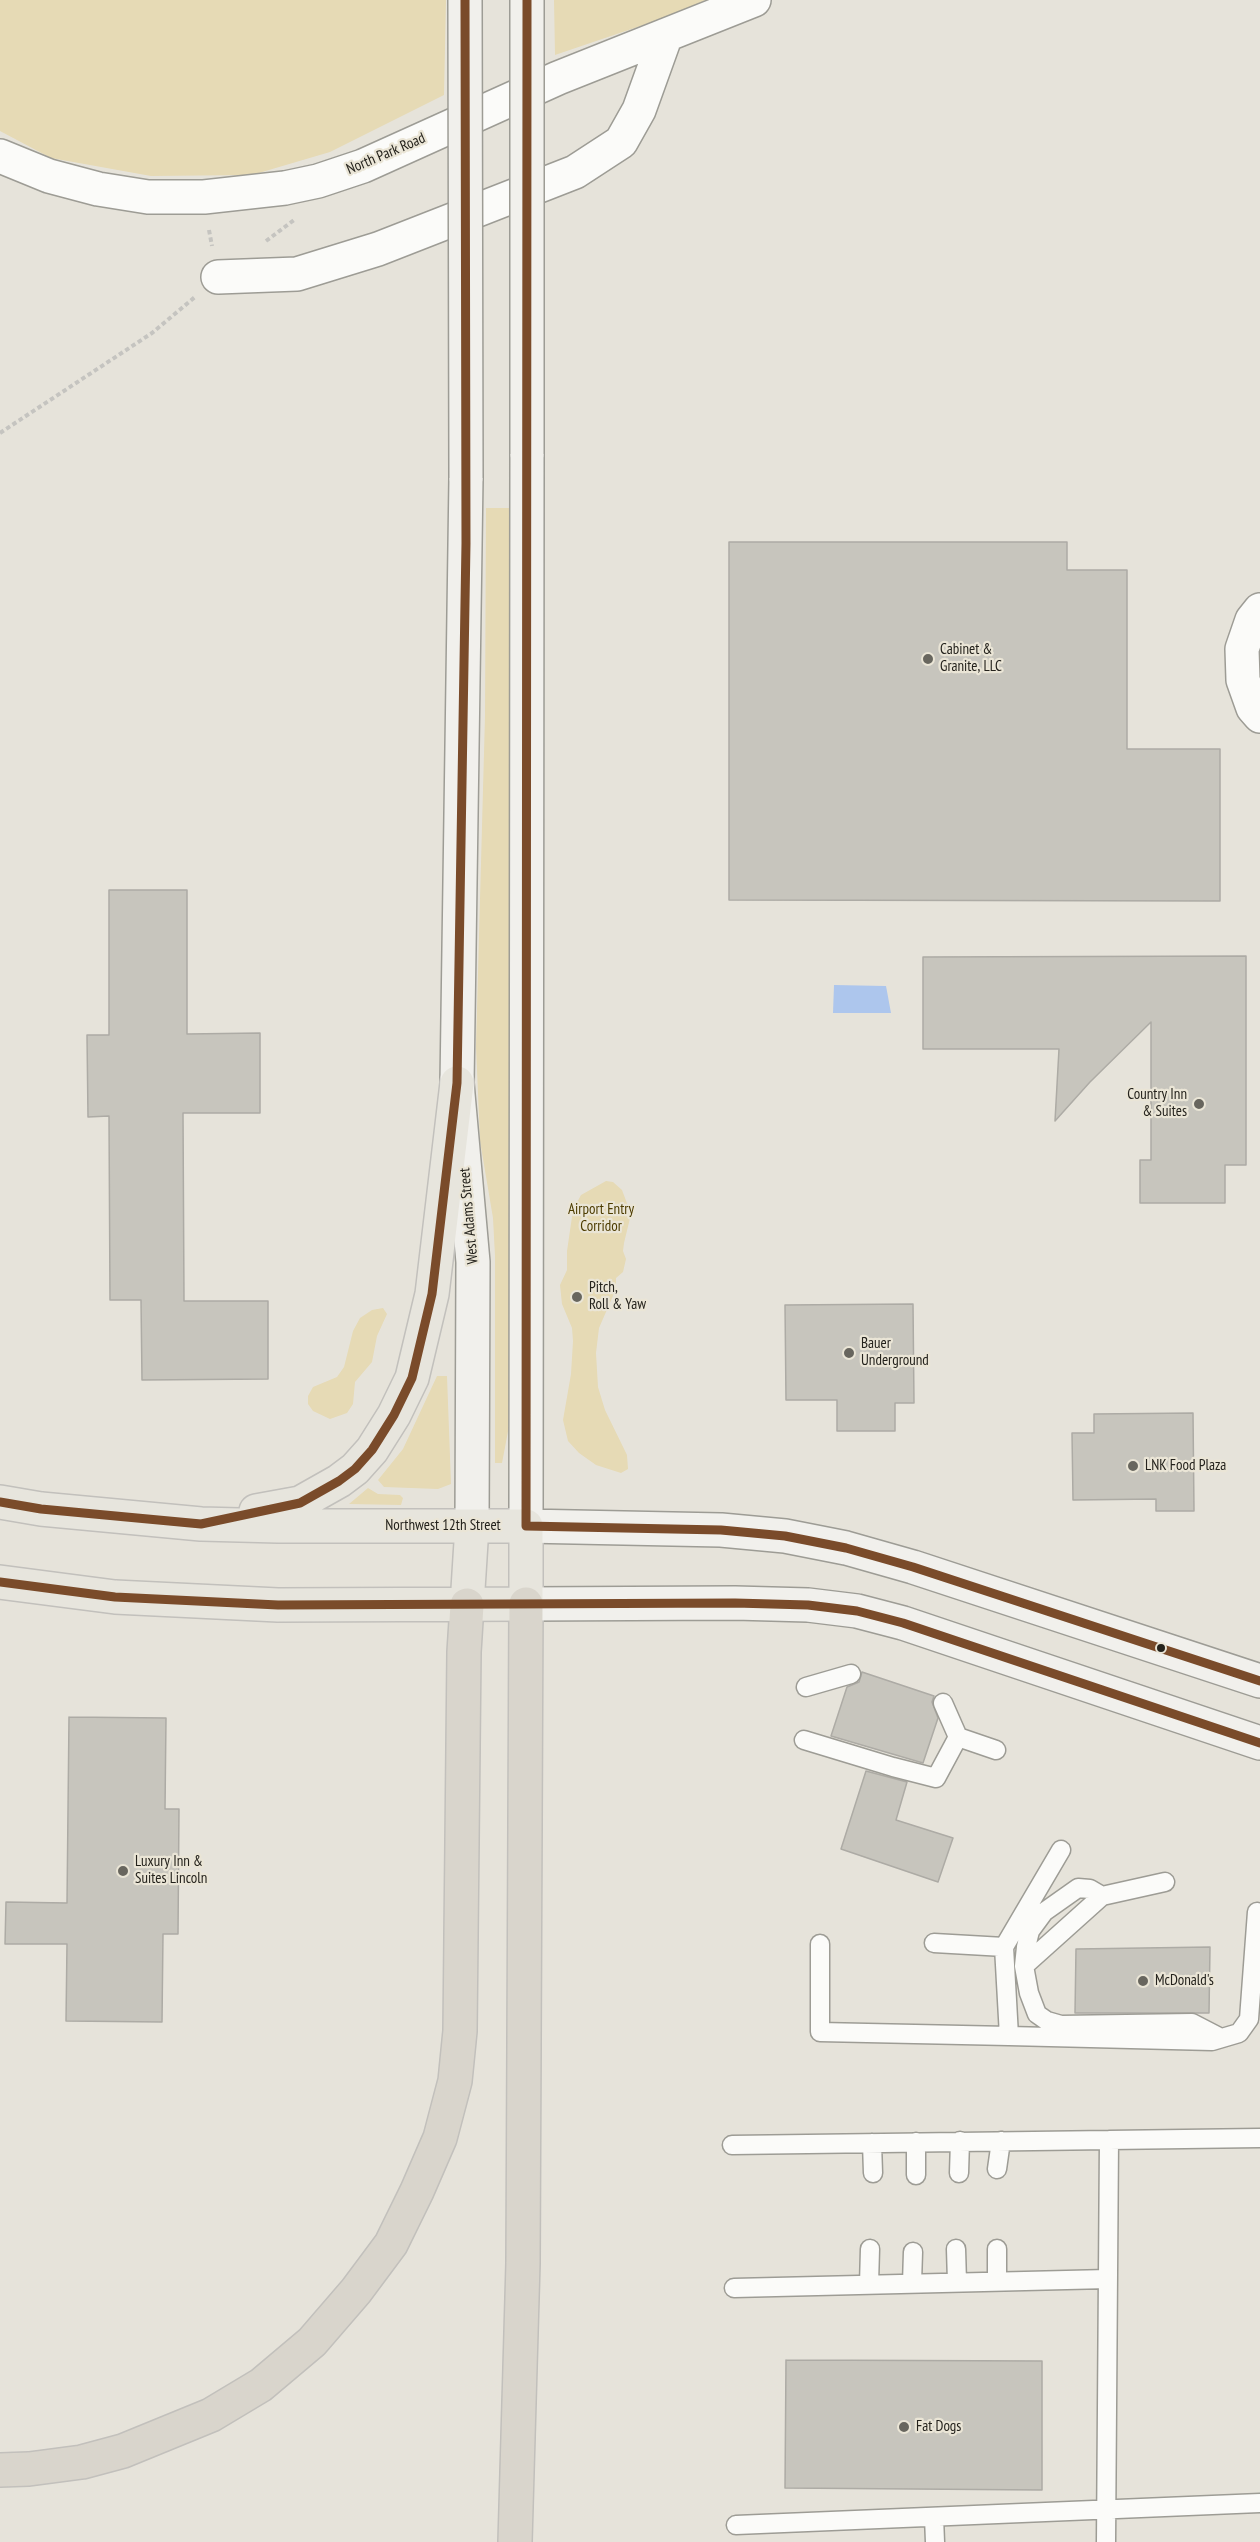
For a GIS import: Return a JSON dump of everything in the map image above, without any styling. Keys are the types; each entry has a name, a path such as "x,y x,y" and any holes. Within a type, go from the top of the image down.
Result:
{"highway":[{"path":"515,2542 523,2251 526,1604"},
{"path":"0,2470 29,2469 103,2457 160,2438 211,2415 261,2385 312,2342 356,2291 391,2244 440,2138 455,2081 460,2031 464,1652 467,1605"}],"main road":[{"name":"West Adams Street","path":"465,0 466,478 457,1083 473,1262 472,1526 467,1605"},
{"path":"526,1604 527,0"},
{"path":"201,1524 300,1503 355,1469 372,1450 394,1416 411,1378 432,1294 457,1083"},
{"name":"Northwest 12th Street","path":"0,1502 52,1510 201,1524 721,1530 785,1536 846,1548 913,1567 1260,1681"},
{"path":"0,1582 115,1597 278,1605 735,1603 808,1605 857,1611 903,1623 1260,1743"}],"street":[{"name":"North Park Road","path":"0,156 49,176 98,189 148,197 204,197 285,188 318,181 363,166 558,78 754,0"},
{"path":"218,277 297,274 378,249 576,172 621,142 639,110 666,35"},
{"path":"1260,610 1252,620 1242,649 1243,680 1253,708 1260,716"}],"lane":[{"path":"806,1687 851,1674"},
{"path":"942,1703 958,1737 996,1750"},
{"path":"804,1740 850,1749 936,1778 958,1737"},
{"path":"1009,2036 1004,1947 1062,1850"},
{"path":"1024,1966 1102,1896 1166,1882"},
{"path":"1102,1896 1090,1889 1078,1888 1044,1911 1030,1931 1024,1966 1029,1993 1037,2014 1047,2021 1061,2025 1192,2023 1221,2038"},
{"path":"820,1944 820,2032 1212,2040 1239,2033 1249,2019 1257,1912"},
{"path":"934,1943 1004,1947"},
{"path":"732,2145 1260,2138"},
{"path":"1106,2542 1109,2140"},
{"path":"959,2173 960,2141"},
{"path":"997,2169 1001,2141"},
{"path":"916,2142 916,2175"},
{"path":"872,2143 873,2173"},
{"path":"869,2284 870,2249"},
{"path":"956,2249 957,2282"},
{"path":"997,2249 997,2281"},
{"path":"912,2252 912,2283"},
{"path":"734,2288 1108,2279"},
{"path":"736,2525 1260,2503"},
{"path":"934,2517 935,2542"}],"path":[{"path":"0,433 152,333 218,277 204,197"}],"green space":[{"path":"0,0 446,0 444,95 330,152 252,175 151,176 51,158 0,131"},
{"path":"554,0 706,0 661,19 555,55"},
{"path":"486,508 510,508 510,1421 502,1463 495,1463 495,1256 493,1218 480,1141 476,1046 485,716"},
{"name":"Airport Entry Corridor","path":"606,1181 613,1182 622,1190 631,1214 624,1243 623,1251 626,1259 623,1272 616,1278 616,1289 599,1328 596,1353 598,1387 605,1410 627,1455 628,1469 621,1473 596,1465 579,1453 568,1441 563,1420 571,1374 573,1341 572,1328 562,1304 560,1285 567,1270 567,1251 573,1210 581,1195"},
{"path":"383,1308 387,1314 377,1336 372,1362 355,1382 353,1404 347,1413 330,1419 313,1411 308,1404 308,1396 313,1387 337,1377 344,1367 353,1331 360,1318 372,1310"},
{"path":"437,1376 447,1376 451,1484 438,1489 384,1487 378,1480 403,1449"},
{"path":"368,1488 378,1494 400,1495 403,1498 401,1505 349,1504"}],"water":[{"path":"834,985 886,986 891,1013 833,1013"}],"building":[{"name":"Cabinet & Granite, LLC","path":"729,542 1067,542 1067,570 1127,570 1127,749 1220,749 1220,901 729,900"},
{"path":"109,890 187,890 187,1034 260,1033 260,1113 183,1113 184,1301 268,1301 268,1379 142,1380 141,1300 110,1300 109,1116 88,1117 87,1035 109,1035"},
{"name":"Country Inn & Suites","path":"1246,956 1246,1165 1225,1165 1225,1203 1140,1203 1140,1160 1151,1160 1151,1022 1090,1082 1055,1121 1059,1049 923,1049 923,957"},
{"name":"Bauer Underground","path":"913,1304 914,1403 895,1403 895,1431 837,1431 837,1400 786,1400 785,1305"},
{"name":"LNK Food Plaza","path":"1193,1413 1194,1511 1156,1511 1156,1499 1073,1500 1072,1433 1094,1433 1094,1414"},
{"path":"862,1672 934,1696 932,1702 938,1718 923,1763 831,1736 847,1687 859,1682"},
{"name":"Luxury Inn & Suites Lincoln","path":"69,1717 166,1718 165,1809 179,1809 178,1934 163,1934 162,2022 66,2021 67,1944 5,1944 6,1902 67,1903"},
{"path":"866,1771 907,1782 896,1820 953,1838 938,1882 841,1849"},
{"name":"McDonald's","path":"1210,1947 1209,2013 1075,2013 1076,1949"},
{"path":"786,2360 1042,2361 1042,2490 785,2488"}],"transit line":[{"path":"0,1502 41,1509 201,1524 300,1503 355,1469 372,1450 394,1415 412,1378 432,1294 457,1083 466,543 465,0"},
{"path":"527,0 526,1526 721,1530 785,1536 846,1548 913,1567 1260,1681"},
{"path":"0,1582 115,1597 278,1605 735,1603 808,1605 857,1611 903,1623 1260,1743"}],"place":[{"name":"Cabinet & Granite, LLC","path":"928,659"},
{"name":"Country Inn & Suites","path":"1199,1104"},
{"name":"Pitch, Roll & Yaw","path":"577,1297"},
{"name":"Bauer Underground","path":"849,1353"},
{"name":"LNK Food Plaza","path":"1133,1466"},
{"name":"Luxury Inn & Suites Lincoln","path":"123,1871"},
{"name":"McDonald's","path":"1143,1981"},
{"name":"Fat Dogs","path":"904,2427"}]}
